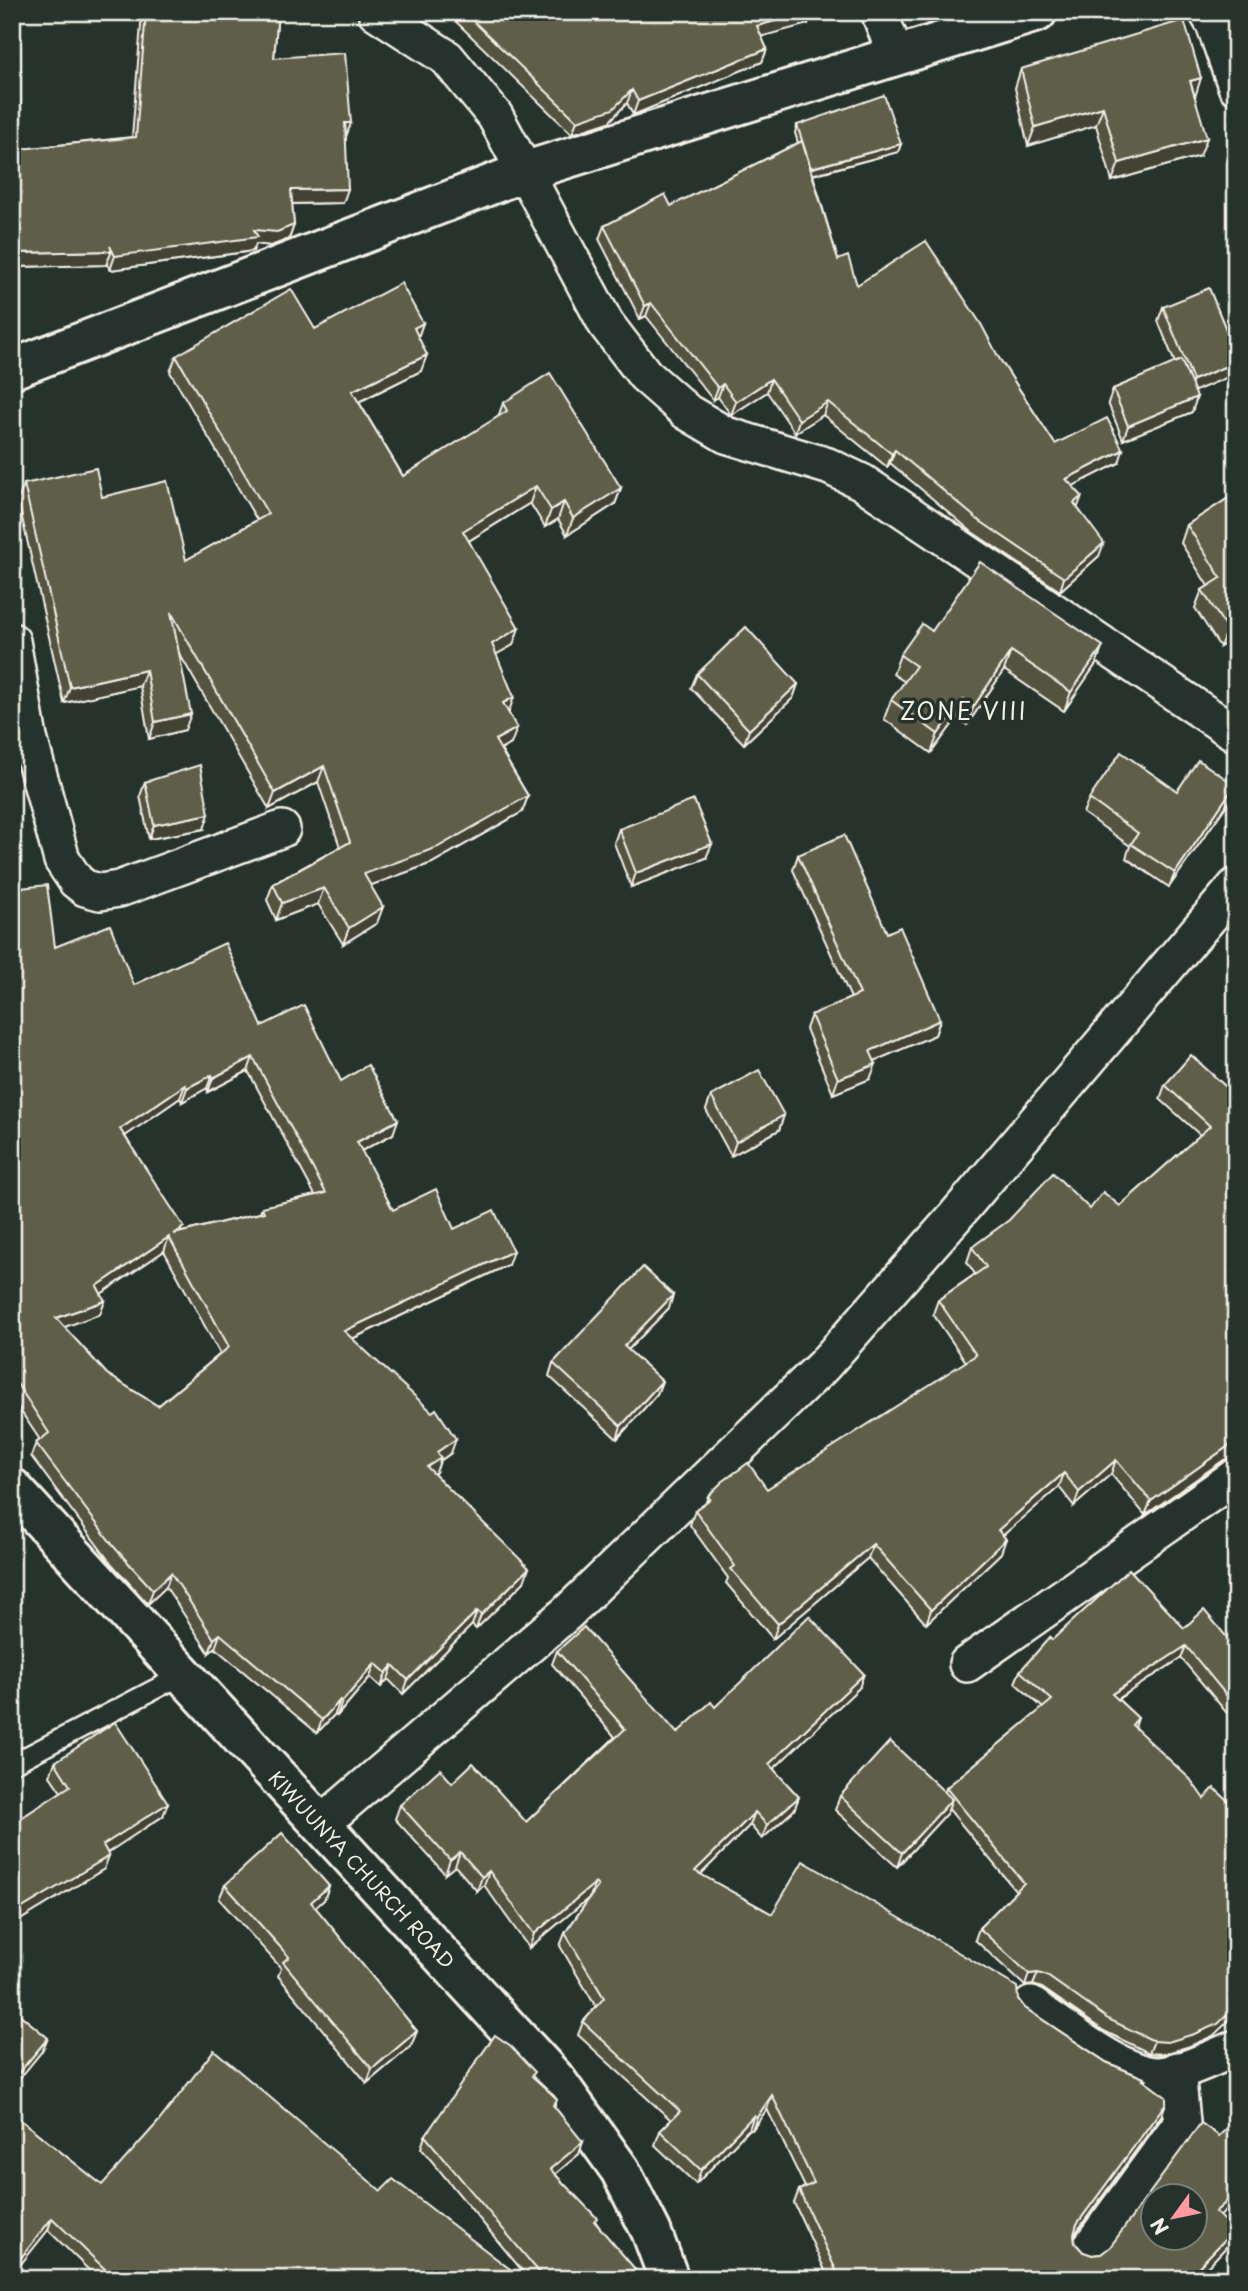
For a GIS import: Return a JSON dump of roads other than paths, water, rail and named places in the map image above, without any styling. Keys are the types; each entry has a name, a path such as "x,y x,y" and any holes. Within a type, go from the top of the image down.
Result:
{"street":[{"path":"376,12 447,58 495,116 606,324 645,375 687,412 726,435 828,466 862,482 1236,734"},
{"path":"879,12 896,56"},
{"path":"12,369 526,171 1037,12"},
{"path":"1207,12 1214,24 1236,86"},
{"path":"12,641 29,738 62,860 85,888 100,892 119,889 282,829"},
{"path":"321,1824 567,1613 823,1366 953,1219 1236,886"},
{"path":"967,1664 1236,1476"},
{"name":"KIWUUNYA CHURCH ROAD","path":"12,1488 556,2080 620,2170 652,2231 669,2279"},
{"path":"1031,2005 1139,2073 1161,2076 1234,2051"},
{"path":"1088,2249 1182,2122 1177,2070"}],"lane":[{"path":"12,1764 184,1674"}],"district":[{"name":"ZONE VIII","path":"964,710"}]}
